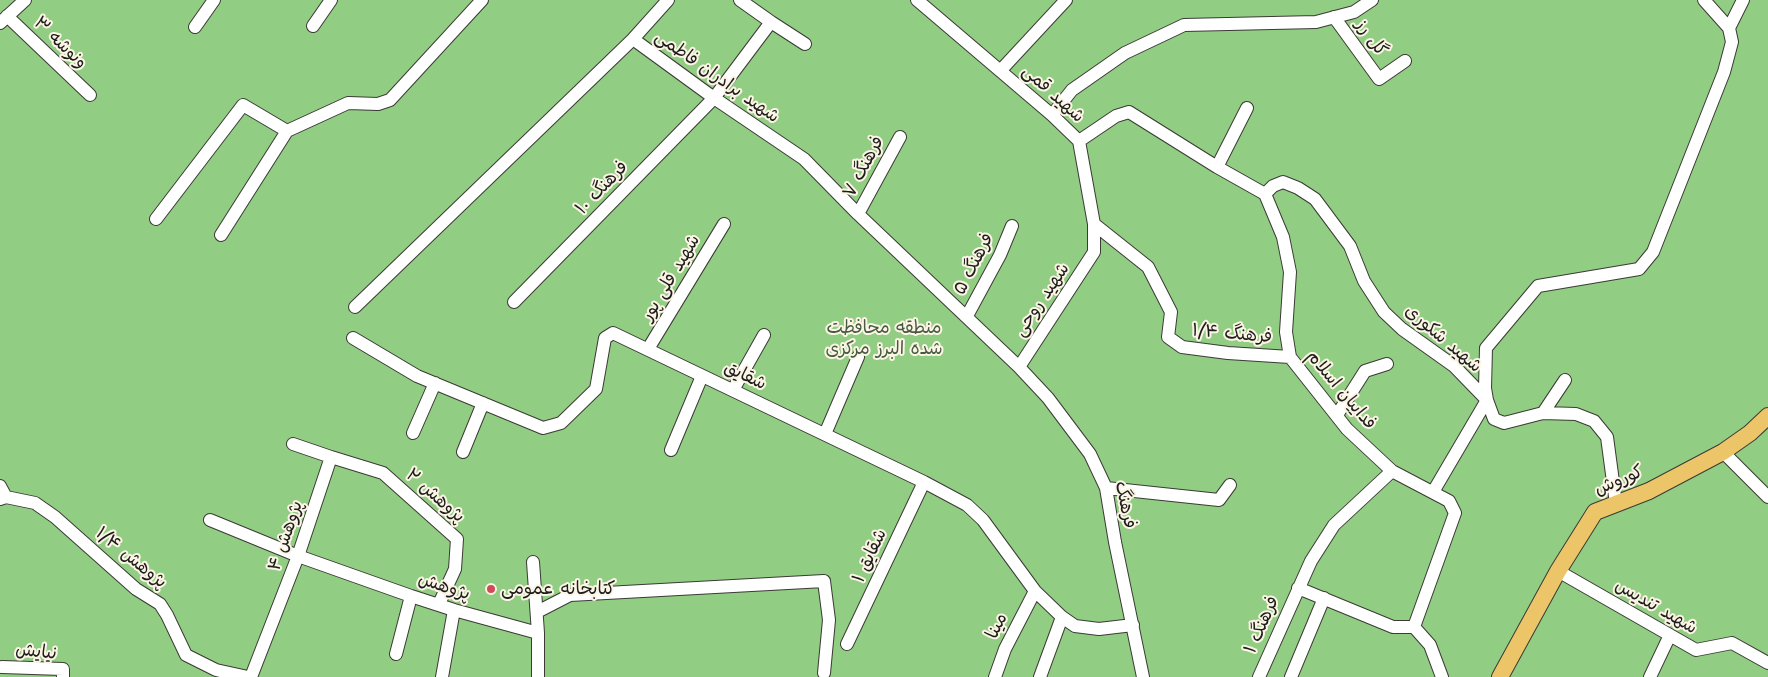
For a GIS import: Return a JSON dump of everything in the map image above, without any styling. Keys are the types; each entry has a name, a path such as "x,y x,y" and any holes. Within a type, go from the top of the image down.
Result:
{"main road":[{"name":"کوروش","path":"1500,677 1558,571 1595,512 1649,491 1724,452 1750,433 1768,416"}],"street":[{"path":"3,19 25,0"},
{"path":"195,27 214,0"},
{"path":"313,26 331,0"},
{"path":"221,235 287,131 348,103 378,104 390,100 482,0"},
{"path":"633,38 668,0"},
{"path":"740,0 805,44"},
{"name":"شهید قمی","path":"917,0 1001,70 1079,141 1094,224 1094,252"},
{"path":"1001,70 1066,0"},
{"path":"1052,115 1072,90 1125,54 1184,25 1316,22 1354,12 1372,0"},
{"path":"1433,492 1487,400 1485,388 1486,348 1538,286 1639,269 1653,252 1724,72 1732,42 1729,28 1704,0"},
{"path":"1729,28 1742,0"},
{"name":"گل رز","path":"1334,17 1379,78 1405,61"},
{"name":"ونوشه ۳","path":"3,19 90,95"},
{"name":"فرهنگ ۱۰","path":"514,302 714,98 771,22"},
{"name":"شهید برادران فاطمی","path":"355,307 633,38 714,98 804,159 858,214 1019,366"},
{"path":"156,219 243,105 287,131"},
{"path":"1217,167 1247,108"},
{"path":"1079,141 1116,116 1130,112 1217,167 1265,194"},
{"name":"فرهنگ ۷","path":"858,214 900,137"},
{"name":"شهید شکوری","path":"1265,194 1274,186 1283,182 1298,188 1315,199 1350,246 1364,281 1384,312 1402,329 1454,366 1487,400 1494,419 1504,423 1543,413 1576,414 1594,421 1607,437 1616,504"},
{"name":"فداییان اسلام","path":"1265,194 1283,237 1290,272 1286,332 1290,357 1347,429 1392,471 1449,501 1455,513 1414,627"},
{"name":"شهید قلی پور","path":"648,349 724,224"},
{"name":"فرهنگ ۱/۴","path":"1094,224 1148,267 1171,312 1168,337 1182,347 1228,353 1290,357"},
{"name":"فرهنگ ۵","path":"967,316 1000,255 1012,226"},
{"name":"شهید روحی","path":"1019,366 1094,252"},
{"name":"شقایق","path":"353,338 418,376 543,428 562,423 596,388 605,338 613,333 924,482 967,505 983,520 1034,591 1062,617 1075,626 1099,628 1133,625"},
{"path":"733,390 764,335"},
{"path":"824,434 858,357"},
{"path":"1337,415 1365,371 1388,364"},
{"name":"فرهنگ","path":"1019,366 1048,398 1090,454 1106,488 1115,542 1143,677"},
{"path":"671,450 702,376"},
{"path":"1543,413 1566,380"},
{"path":"413,433 435,383"},
{"path":"463,452 483,403"},
{"path":"293,444 331,457"},
{"path":"1724,452 1768,497"},
{"name":"پژوهش ۲","path":"331,457 383,474 457,539 454,569 439,604"},
{"name":"پژوهش ۴","path":"250,677 298,556 331,457"},
{"name":"فرهنگ ۱","path":"1259,677 1311,561 1334,525 1392,471"},
{"name":"شقایق ۱","path":"847,644 924,482"},
{"path":"1106,488 1219,500 1230,485"},
{"path":"0,486 3,498"},
{"name":"پژوهش ۱/۴","path":"3,498 35,503 55,517 136,589 160,604 186,655 216,670 250,677"},
{"name":"پژوهش","path":"210,520 298,556 411,596 538,633"},
{"path":"533,562 538,633 538,677"},
{"name":"شهید تندیس","path":"1558,571 1696,650 1732,643 1768,664"},
{"path":"536,612 570,595 824,581 829,620 824,673"},
{"path":"1298,588 1393,626 1414,627 1430,645 1442,677"},
{"name":"مینا","path":"995,677 1005,649 1034,591"},
{"path":"396,654 411,596"},
{"path":"1291,677 1324,598"},
{"path":"442,677 454,610"},
{"path":"1040,677 1062,617"},
{"path":"1650,677 1670,635"},
{"name":"نیایش","path":"2,667 63,670 62,677"}],"green space":[{"name":"منطقه محافظت شده البرز مرکزی","path":"0,0 1768,0 1768,677 0,677"}],"place":[{"name":"کتابخانه عمومی","path":"491,589"}]}
